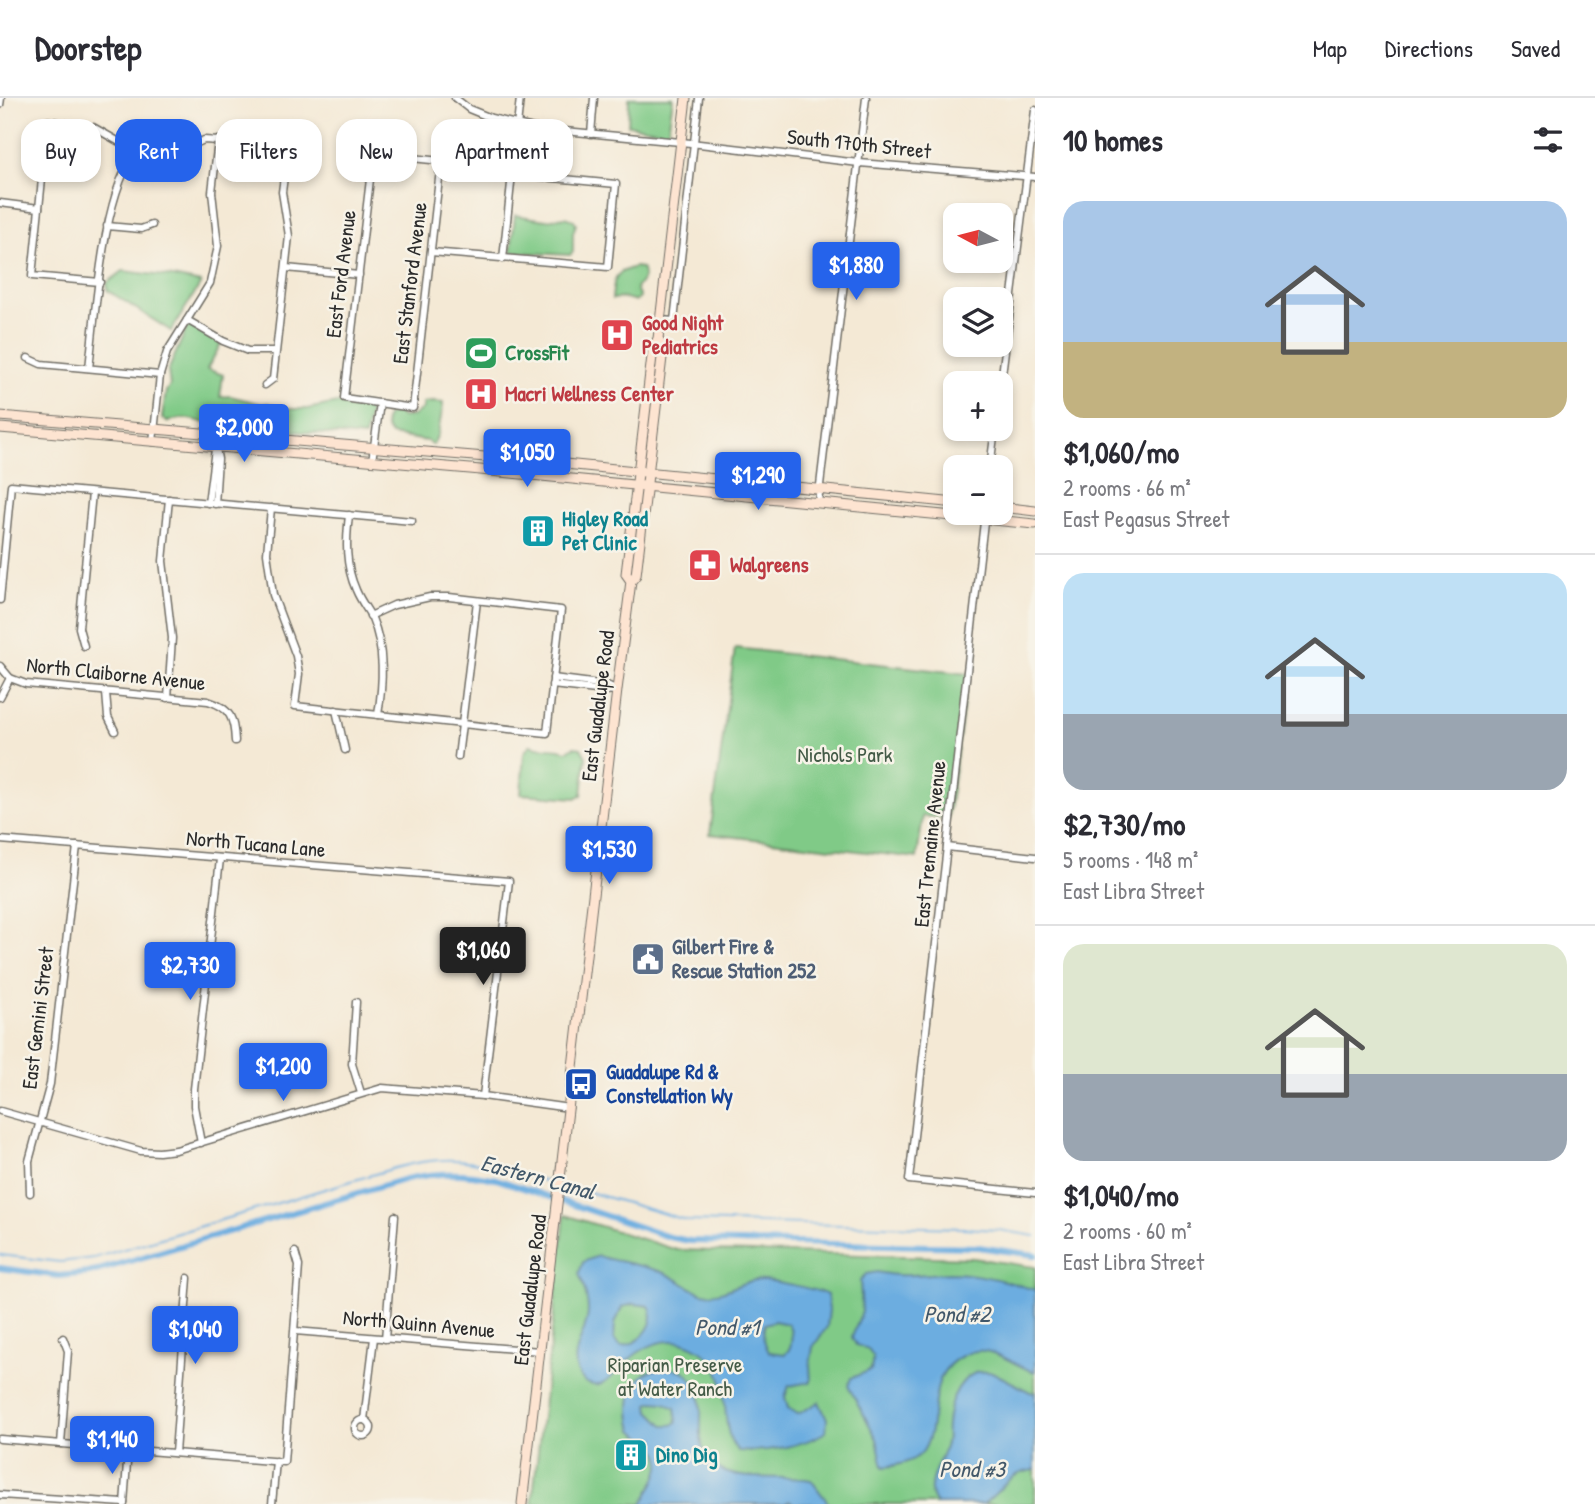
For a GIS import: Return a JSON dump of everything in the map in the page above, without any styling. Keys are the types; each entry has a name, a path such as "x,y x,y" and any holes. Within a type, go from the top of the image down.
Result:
{"main road":[{"name":"East Guadalupe Road","path":"631,580 626,574 653,348 658,339 685,98"},
{"name":"East Guadalupe Road","path":"522,1504 617,690 631,580 636,575 649,472 663,349 658,339"},
{"path":"0,416 374,447 943,502"},
{"path":"0,428 943,512"},
{"path":"469,469 470,456"},
{"path":"1013,508 1035,511"},
{"path":"1013,520 1035,524"}],"street":[{"path":"0,105 1,98"},
{"name":"South 170th Street","path":"455,98 474,111 499,119"},
{"path":"518,119 520,98"},
{"path":"591,134 594,98"},
{"path":"660,320 674,321 699,98"},
{"path":"818,502 866,98"},
{"path":"1003,371 1031,177 1035,110"},
{"path":"100,282 32,276 48,121 93,127 115,140"},
{"name":"South 170th Street","path":"573,132 859,163 1031,177"},
{"path":"153,442 160,376 167,352 210,283 218,246 212,192 216,157"},
{"name":"East Stanford Avenue","path":"380,403 413,408 441,161 417,159"},
{"path":"431,251 608,267 616,184 573,180"},
{"path":"89,368 107,226 121,182"},
{"path":"265,385 273,379 289,236 282,192 283,182"},
{"name":"East Ford Avenue","path":"370,182 344,398 380,403"},
{"path":"503,259 511,182"},
{"path":"0,203 39,208"},
{"path":"107,226 141,229 152,225"},
{"path":"286,268 359,275"},
{"path":"187,320 223,341 248,351 275,351"},
{"path":"28,358 41,364 160,376"},
{"path":"372,461 380,403"},
{"path":"212,503 218,459 217,434"},
{"path":"0,597 11,485 412,521"},
{"path":"84,646 79,628 92,493"},
{"path":"168,698 172,638 163,561 169,499"},
{"path":"271,508 267,554 273,595 296,656 299,674 295,706 547,733 561,610 430,597 394,605 370,616"},
{"path":"349,515 346,541 350,575 377,635 382,667 378,715"},
{"name":"East Tremaine Avenue","path":"984,525 909,1180 1035,1193"},
{"path":"458,757 477,601"},
{"path":"0,666 10,678 0,697"},
{"name":"North Claiborne Avenue","path":"10,678 26,684 219,704 233,719 235,741"},
{"path":"552,682 605,691 617,690"},
{"path":"106,693 108,716 115,731"},
{"path":"335,710 345,750"},
{"name":"North Tucana Lane","path":"0,840 509,881 483,1096"},
{"name":"East Gemini Street","path":"30,1193 29,1161 50,1084 77,846"},
{"path":"947,848 1035,857"},
{"path":"201,1143 194,1106 194,1089 220,859"},
{"path":"356,1002 352,1063 361,1093"},
{"path":"0,1111 141,1151 159,1152 201,1143 382,1088 483,1096 569,1108"},
{"path":"385,1339 395,1216"},
{"path":"0,1439 284,1461 299,1266 295,1252"},
{"path":"175,1452 188,1278"},
{"name":"North Quinn Avenue","path":"295,1331 540,1350"},
{"path":"61,1444 68,1350 63,1338"},
{"path":"364,1420 374,1338"},
{"path":"0,1495 31,1500 124,1503 128,1450"},
{"path":"272,1504 276,1461"}],"green space":[{"path":"629,98 673,98 668,132 628,125"},
{"path":"515,215 546,220 565,217 574,220 576,224 573,252 570,255 511,252"},
{"path":"635,267 642,268 643,271 640,284 636,288 640,298 636,301 612,299 616,277"},
{"path":"123,271 201,283 171,331 107,290 107,283"},
{"path":"188,325 222,342 207,369 223,375 220,397 230,396 268,403 282,409 307,409 337,403 351,408 370,408 365,437 225,426 225,421 219,427 194,420 169,422 162,418 166,391 170,386 168,371"},
{"path":"423,403 443,403 443,406 438,434 433,445 427,441 391,435 386,428 385,420 388,415 396,412 402,417 413,416 423,408"},
{"name":"Nichols Park","path":"735,648 968,674 948,818 923,816 917,858 710,834"},
{"path":"530,745 567,751 574,747 581,748 586,757 582,795 576,798 521,794 524,753"},
{"name":"Riparian Preserve at Water Ranch","path":"565,1215 677,1250 973,1258 1035,1267 1035,1504 532,1504"}],"water":[{"name":"Pond #1","path":"597,1256 649,1268 709,1294 761,1280 827,1295 827,1327 813,1347 811,1382 789,1386 785,1397 788,1408 798,1414 819,1402 827,1419 826,1432 784,1448 738,1451 731,1441 723,1386 712,1360 700,1350 678,1341 656,1343 646,1348 602,1384 593,1385 584,1381 575,1364 588,1310 579,1273 583,1262","holes":["634,1304 649,1306 652,1320 640,1338 634,1343 621,1346 614,1339 615,1324 622,1307","774,1321 788,1324 790,1328 791,1344 785,1354 769,1352 764,1342 765,1324"]},
{"name":"Pond #2","path":"877,1272 903,1275 970,1274 1035,1290 1035,1372 985,1351 971,1352 951,1363 938,1385 932,1426 923,1451 910,1461 883,1467 877,1439 848,1386 851,1378 871,1370 873,1357 868,1349 856,1345 852,1337 862,1312 860,1281 866,1274"},
{"path":"665,1368 684,1372 698,1389 701,1439 710,1461 730,1474 811,1480 829,1504 795,1504 790,1501 784,1504 642,1504 660,1469 660,1461 655,1448 633,1430 631,1397 642,1376 652,1370","holes":["665,1403 675,1408 677,1422 672,1425 664,1425 650,1411 649,1404"]},
{"name":"Pond #3","path":"977,1372 992,1372 1035,1393 1035,1470 1011,1478 983,1504 936,1504 932,1497 931,1483 946,1444 948,1418 954,1395 968,1377"}],"waterway":[{"path":"0,1255 60,1262 94,1258 395,1168 438,1160 488,1165 545,1181"},
{"name":"Eastern Canal","path":"0,1268 59,1276 89,1273 406,1179 451,1174 496,1179 669,1237 690,1241 978,1247 1035,1255"},
{"path":"575,1188 689,1221 963,1228 1035,1236"}],"place":[{"name":"Good Night Pediatrics","path":"617,335"},
{"name":"CrossFit","path":"481,353"},
{"name":"Macri Wellness Center","path":"481,394"},
{"name":"Higley Road Pet Clinic","path":"538,531"},
{"name":"Walgreens","path":"705,565"},
{"name":"Gilbert Fire & Rescue Station 252","path":"648,959"},
{"name":"Guadalupe Rd & Constellation Wy","path":"581,1084"},
{"name":"Dino Dig","path":"631,1455"}]}
